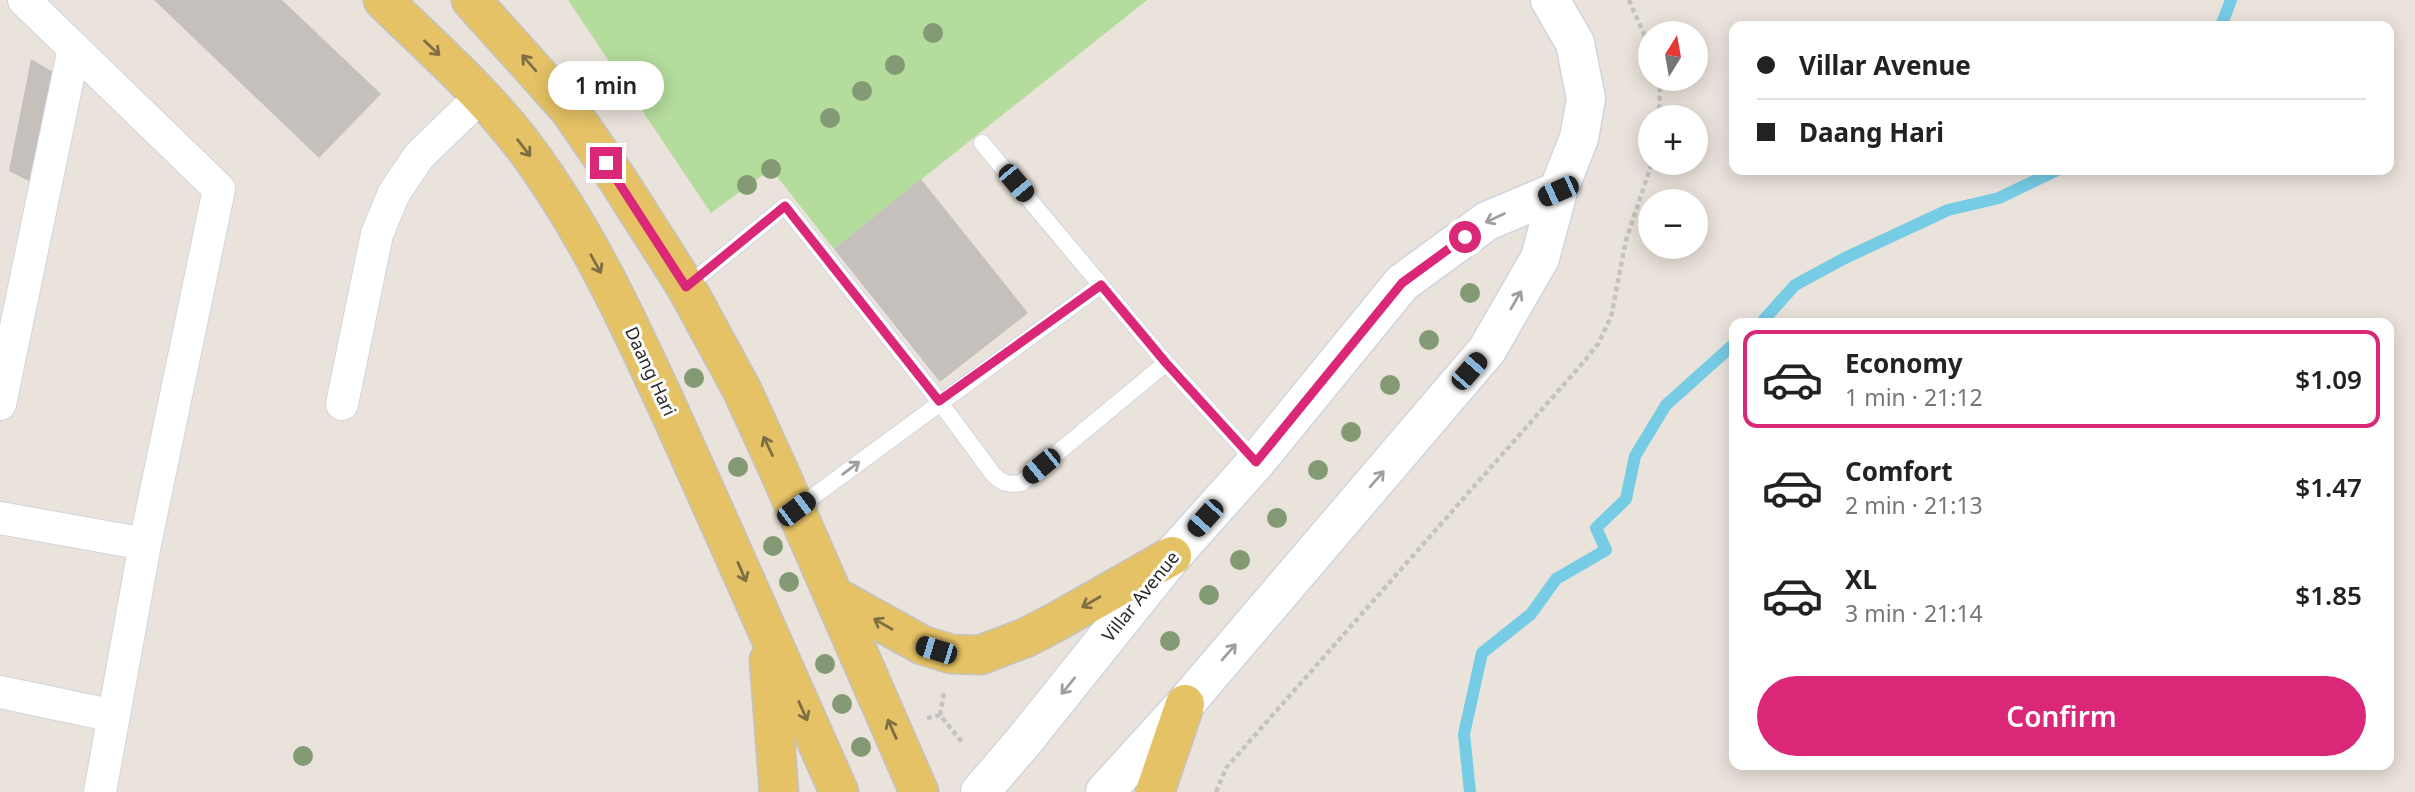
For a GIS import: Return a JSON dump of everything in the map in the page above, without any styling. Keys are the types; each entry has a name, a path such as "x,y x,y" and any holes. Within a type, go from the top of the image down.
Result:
{"main road":[{"name":"Daang Hari","path":"383,0 481,96 526,149 564,204 632,329 839,792"},
{"path":"471,0 569,110 618,180 686,287 742,390 919,792"},
{"path":"834,596 922,645 951,654 980,655 1046,627 1172,556"},
{"path":"765,626 779,792"},
{"path":"1156,792 1185,704"}],"street":[{"path":"24,0 219,189 145,544 100,792"},
{"path":"1105,792 1185,704 1487,350 1541,258 1558,191 1579,138 1586,99 1575,43 1550,0"},
{"path":"0,404 74,48"},
{"path":"342,404 377,234 394,193 419,156 481,96"},
{"name":"Villar Avenue","path":"980,792 1172,556 1256,462 1402,283 1487,221 1558,191"},
{"path":"0,518 145,544"},
{"path":"0,692 114,716"}],"lane":[{"path":"982,142 1166,363 1256,462"},
{"path":"686,287 785,206 993,474 1009,485 1021,483 1166,363"},
{"path":"796,509 939,401 1101,285"}],"path":[{"path":"1629,0 1638,21"},
{"path":"1216,792 1226,768 1598,344 1611,317 1626,240 1648,175"},
{"path":"926,718 940,715 962,742"}],"green space":[{"path":"568,0 1147,0 834,249 771,169 711,213"}],"building":[{"path":"154,0 282,0 381,94 319,158"},
{"path":"31,59 58,75 35,184 9,171"},
{"path":"921,179 1028,313 940,382 834,249"}],"waterway":[{"path":"2223,21 2231,0"},
{"path":"1765,318 1795,285 1845,258 1948,210 1999,198 2047,175"},
{"path":"1470,792 1464,734 1482,653 1531,614 1556,579 1606,550 1596,528 1626,499 1635,456 1666,405 1729,348"}],"route":[{"path":"606,163 686,287 785,206 939,401 1101,285 1166,363 1256,462 1402,283 1465,237"}]}
